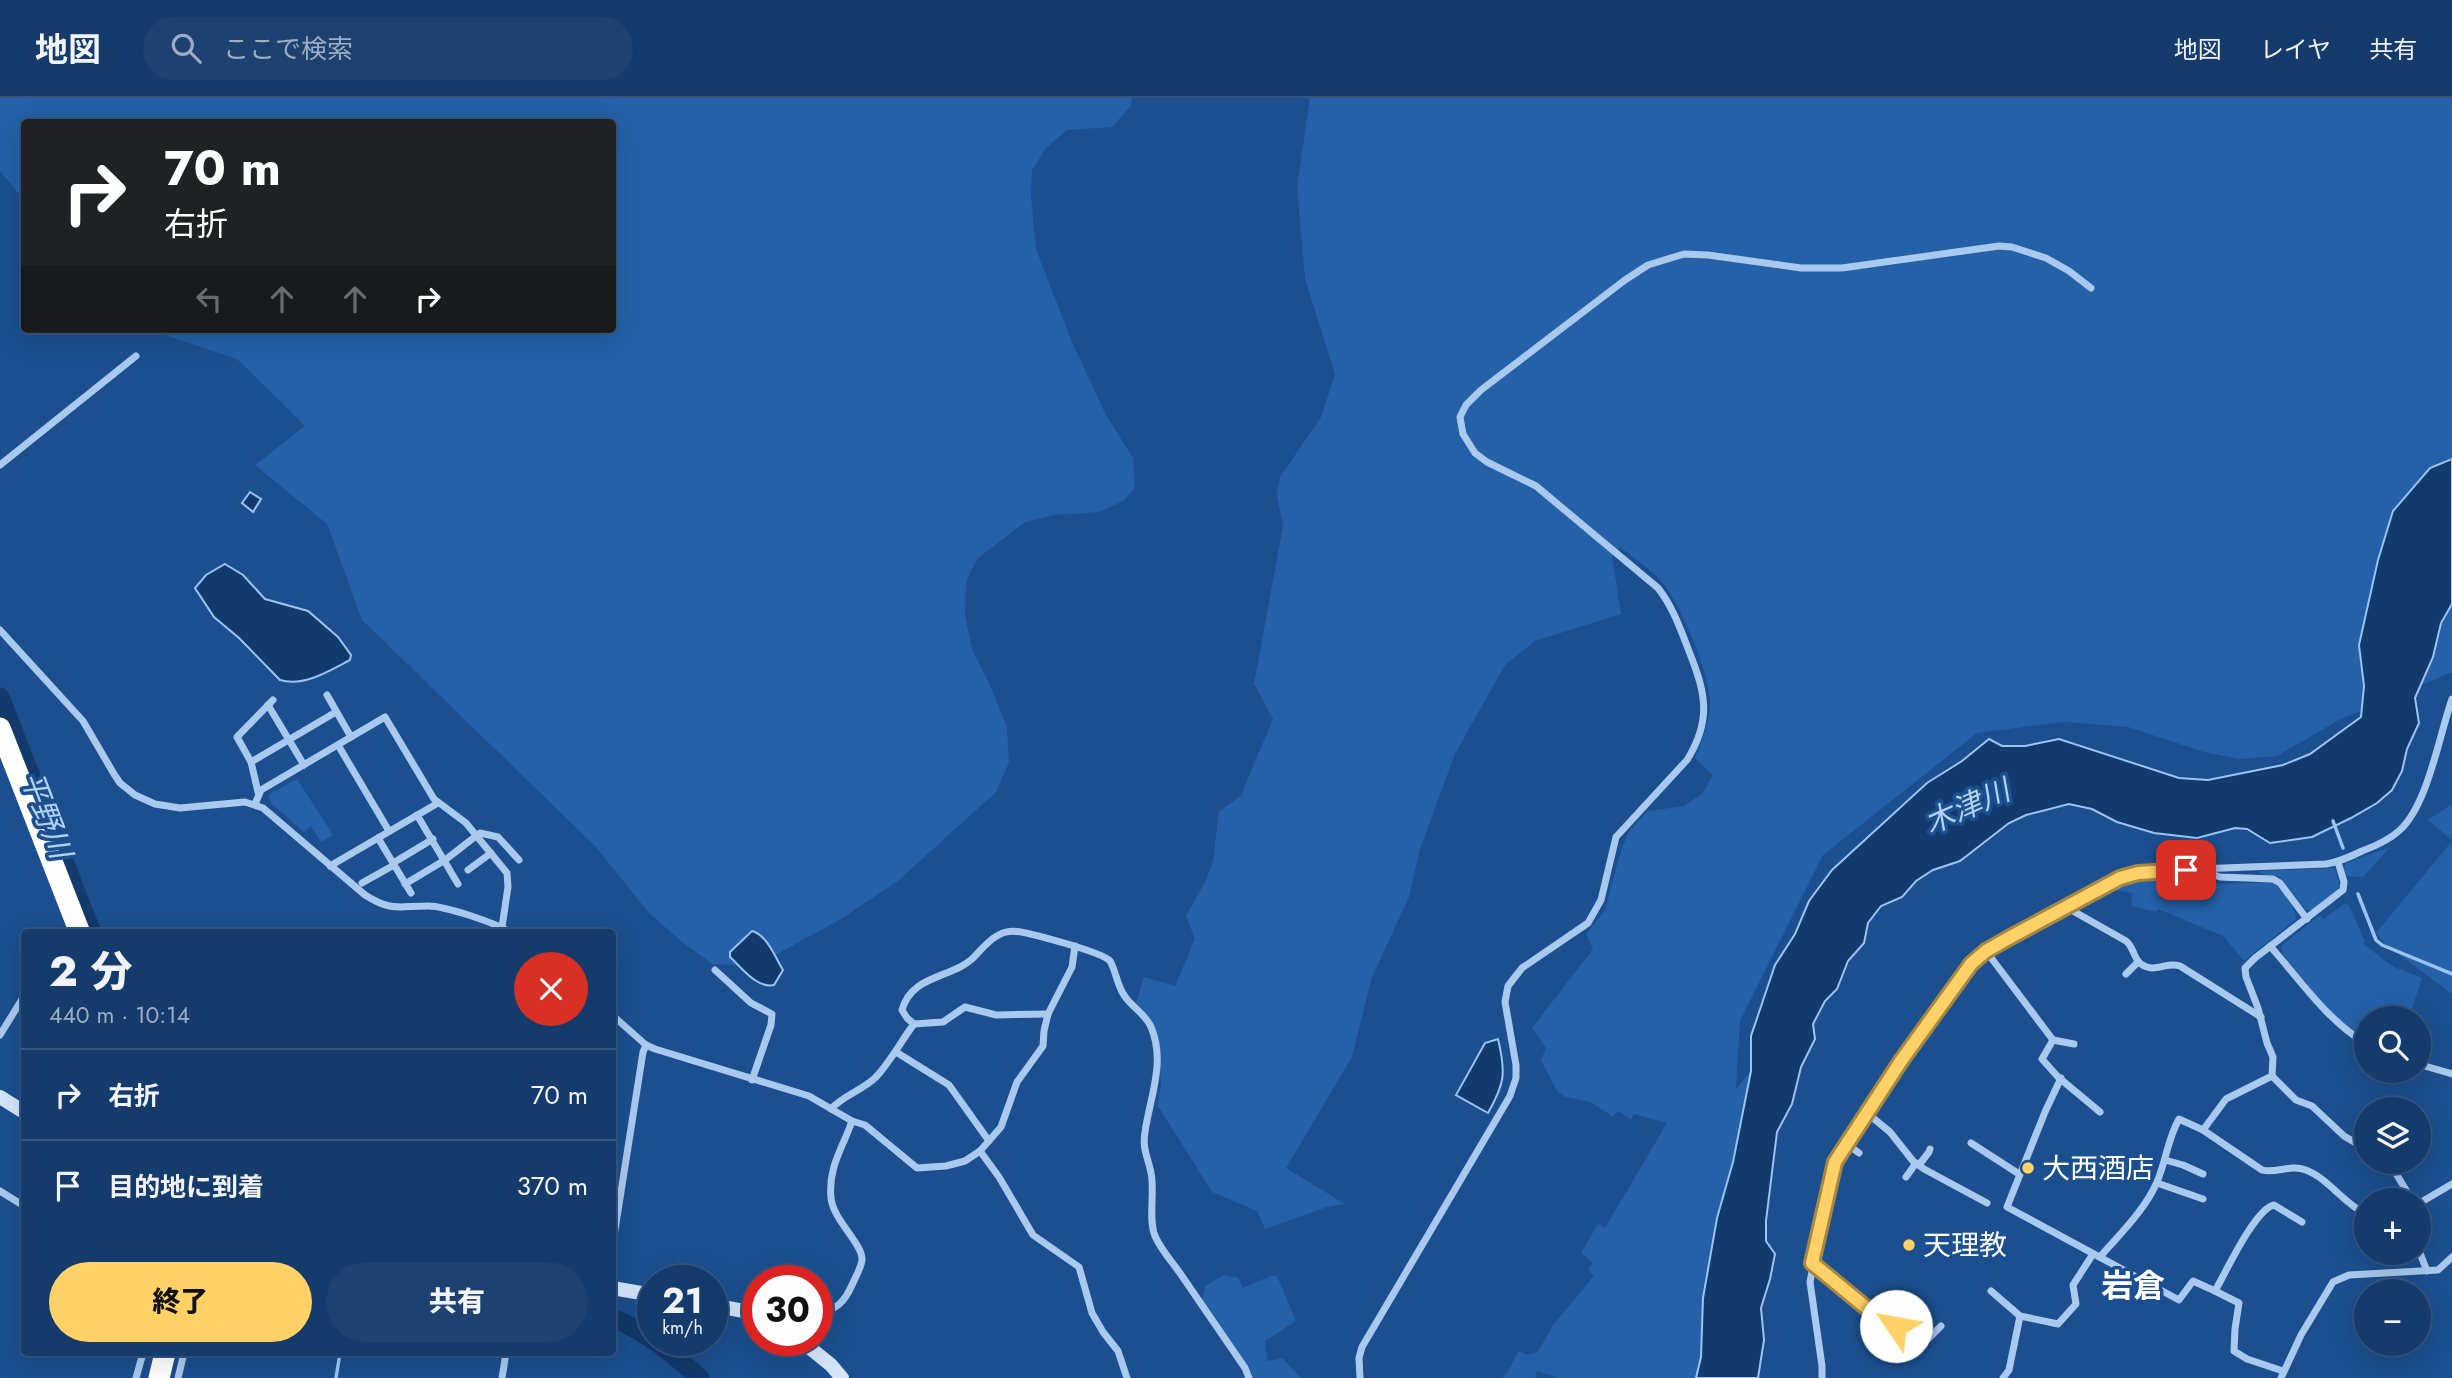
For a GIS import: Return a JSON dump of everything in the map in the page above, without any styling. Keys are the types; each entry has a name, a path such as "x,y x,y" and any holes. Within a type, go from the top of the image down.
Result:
{"highway":[{"path":"0,729 76,928"},
{"path":"159,1378 164,1356"}],"street":[{"path":"1360,1378 1359,1358 1362,1347 1503,1110 1514,1087 1516,1065 1505,1002 1508,986 1522,968 1588,923 1601,900 1616,837 1686,760 1694,746 1703,711 1702,683 1668,600 1658,588 1536,486 1487,462 1475,453 1463,434 1460,424 1461,411 1481,390 1625,280 1648,265 1673,256 1695,253 1801,268 1842,268 1973,248 2012,247 2060,265 2091,288"},
{"path":"0,466 136,355"},
{"path":"0,630 83,720 120,783 135,795 155,804 192,808 245,802 255,804 365,895 385,906 440,908 505,929"},
{"path":"327,695 351,737"},
{"path":"1822,1378 1810,1296 1812,1263 1830,1176 1835,1162 1867,1113 1962,975 1986,951 2128,875 2172,870 2338,862 2391,838 2412,814 2426,783 2452,699"},
{"path":"255,804 258,793 251,762 237,737 271,703 304,765"},
{"path":"251,762 336,712"},
{"path":"258,793 385,717 438,803 460,817 477,834 509,876 502,927"},
{"path":"338,745 389,831"},
{"path":"330,866 438,803"},
{"path":"417,815 458,884"},
{"path":"405,884 445,860 477,834 498,837 519,860"},
{"path":"378,838 411,893"},
{"path":"362,883 433,839"},
{"path":"468,870 491,853"},
{"path":"2338,862 2345,887 2339,894 2245,968 2273,1057 2272,1076 2295,1100 2312,1106 2354,1142"},
{"path":"2201,870 2220,877 2273,879 2280,883 2307,919"},
{"path":"2066,907 2126,941 2133,948 2138,962 2152,969 2170,964 2180,966 2261,1017"},
{"path":"487,929 488,923"},
{"path":"1048,1014 996,1015 965,1007 943,1023 914,1024 902,1010 905,1000 915,989 974,958 994,937 1018,930 1101,954 1109,961 1125,999 1139,1010 1151,1027 1156,1050 1157,1082 1144,1133 1144,1154 1151,1172 1154,1235 1245,1368 1249,1378"},
{"path":"616,1019 646,1045 808,1096 852,1121 865,1125 917,1168 965,1161 980,1151 1001,1128 1017,1082 1044,1046 1048,1014 1072,967 1075,946"},
{"path":"2270,946 2315,1001 2354,1036"},
{"path":"1986,951 2053,1040 2074,1044"},
{"path":"2126,974 2138,962"},
{"path":"715,971 751,1003 772,1014 771,1025 752,1080"},
{"path":"0,1035 21,1001"},
{"path":"831,1109 840,1100 874,1079 914,1024"},
{"path":"2053,1040 2042,1059 2100,1112"},
{"path":"616,1224 646,1045"},
{"path":"896,1052 949,1085 989,1141"},
{"path":"2431,1068 2452,1074"},
{"path":"2203,1129 2226,1099 2272,1076"},
{"path":"2061,1079 2007,1207 2179,1300 2193,1281 2239,1303 2234,1351 2282,1375 2301,1335 2333,1282 2349,1275 2438,1270 2452,1257"},
{"path":"0,1097 21,1110"},
{"path":"1867,1113 1891,1132 1917,1164 1987,1203"},
{"path":"1991,1291 2020,1316 2054,1325 2063,1321 2076,1304 2073,1285 2096,1255 2140,1210 2157,1183 2172,1131 2179,1119 2203,1129 2262,1170 2292,1167 2313,1174 2354,1205"},
{"path":"833,1309 842,1304 862,1261 860,1250 838,1218 831,1200 833,1165 852,1121"},
{"path":"1971,1143 2019,1174"},
{"path":"1847,1144 1859,1153"},
{"path":"1906,1177 1930,1149"},
{"path":"980,1151 999,1177 1033,1235 1079,1267 1092,1313 1118,1351 1127,1378"},
{"path":"2165,1160 2203,1174"},
{"path":"2157,1183 2203,1199"},
{"path":"2431,1196 2452,1184"},
{"path":"0,1191 21,1204"},
{"path":"2215,1290 2256,1220 2269,1206 2274,1205 2302,1222"},
{"path":"1812,1263 1886,1324 1896,1326 1922,1345 1941,1326"},
{"path":"2425,1265 2427,1271"},
{"path":"616,1289 637,1292"},
{"path":"2003,1378 2009,1370 2020,1316"},
{"path":"136,1378 142,1356"},
{"path":"178,1378 183,1356"},
{"path":"502,1378 506,1356"},
{"path":"818,1356 842,1378"}],"shaded area":[{"path":"0,98 1132,98 1131,106 1112,127 1067,130 1046,148 1032,170 1031,197 1036,249 1072,342 1106,415 1133,458 1135,488 1123,501 1099,512 1054,515 1025,522 977,559 966,582 965,615 972,649 1007,727 1009,762 996,792 899,880 841,919 766,960 734,965 712,964 649,913 595,846 362,620 327,524 255,465 305,426 237,359 159,333 616,333 616,119 21,119 21,196 0,171"},
{"path":"1310,98 2452,98 2452,672 2339,720 2277,756 2240,759 2204,752 2128,727 2064,722 1977,733 1823,855 1740,1021 1736,1089 1751,1071 1733,1162 1717,1218 1703,1298 1701,1357 1696,1378 1560,1378 1537,1371 1535,1378 1502,1378 1519,1351 1527,1355 1538,1352 1553,1325 1594,1276 1588,1270 1593,1263 1581,1253 1598,1224 1605,1228 1667,1123 1634,1114 1631,1119 1618,1111 1613,1117 1591,1102 1566,1097 1557,1091 1541,1060 1546,1048 1532,1028 1593,949 1586,934 1605,911 1628,833 1648,811 1684,806 1702,794 1713,775 1695,758 1708,720 1710,694 1694,642 1678,606 1662,582 1620,547 1612,556 1621,614 1535,641 1505,665 1455,754 1420,849 1409,897 1372,977 1352,1057 1286,1168 1345,1204 1327,1207 1265,1229 1257,1211 1212,1192 1158,1106 1161,1082 1158,1049 1136,1003 1144,977 1175,986 1195,939 1186,916 1213,861 1219,812 1241,795 1273,719 1254,684 1283,526 1277,495 1280,477 1321,417 1335,374 1305,279 1297,187"},
{"path":"297,779 333,835 321,842 311,826 304,832 272,804 268,795"},
{"path":"2452,804 2452,840 2428,820"},
{"path":"2452,841 2452,994 2385,944 2376,933"},
{"path":"2390,847 2363,877 2345,876 2346,863"},
{"path":"2334,868 2340,885 2337,891 2312,910 2306,910 2280,877 2260,874 2260,871"},
{"path":"2183,874 2219,884 2272,882 2288,899 2296,919 2244,961 2223,936 2158,909 2156,912 2131,906 2132,893 2109,889 2136,877"},
{"path":"2345,903 2349,905 2365,942 2363,944 2394,967 2422,978 2413,1006 2354,1006 2354,1032 2342,1024 2320,1002 2283,954 2281,946 2320,915 2324,919"},
{"path":"1224,1275 1238,1278 1243,1288 1270,1276 1277,1276 1296,1321 1265,1341 1267,1361 1282,1358 1301,1378 1252,1378 1202,1301 1205,1286"}],"water":[{"name":"木津川","path":"2452,459 2452,604 2441,623 2433,657 2415,698 2419,723 2407,749 2402,771 2392,790 2377,803 2312,837 2270,843 2247,829 2235,828 2197,838 2154,833 2117,822 2092,809 2069,804 2026,815 2009,823 1960,861 1933,870 1916,881 1902,897 1881,906 1868,923 1864,943 1848,961 1837,989 1825,1001 1813,1024 1815,1039 1801,1067 1792,1104 1777,1132 1766,1221 1766,1241 1775,1254 1761,1308 1764,1340 1758,1378 1696,1378 1701,1357 1703,1298 1717,1218 1733,1162 1751,1071 1751,1036 1775,965 1795,934 1809,901 1832,870 1927,783 1962,761 1989,739 2002,746 2025,746 2059,739 2179,778 2208,780 2283,765 2310,754 2361,717 2364,686 2359,645 2378,560 2393,511 2430,468"},
{"path":"250,492 261,499 253,512 242,503"},
{"path":"225,564 243,575 265,599 308,611 338,637 351,655 350,660 307,680 280,680 214,617 195,588 206,575"},
{"path":"752,931 766,942 783,970 774,985 756,981 730,957 730,952"},
{"path":"1498,1039 1503,1069 1501,1085 1488,1113 1456,1095 1485,1043"}],"waterway":[{"name":"平野川","path":"0,697 90,929"},
{"path":"2333,821 2343,848"},
{"path":"2358,894 2376,940 2382,945 2452,974"},
{"name":"平野川","path":"616,1320 647,1336 700,1378"},
{"path":"336,1378 340,1356"}],"place":[{"name":"大西酒店","path":"2028,1168"},
{"name":"天理教","path":"1909,1245"}],"district":[{"name":"岩倉","path":"2133,1286"}],"route":[{"path":"1896,1326 1886,1324 1812,1263 1835,1162 1901,1061 1962,975 1986,951 2120,878 2138,873 2186,870"}]}
